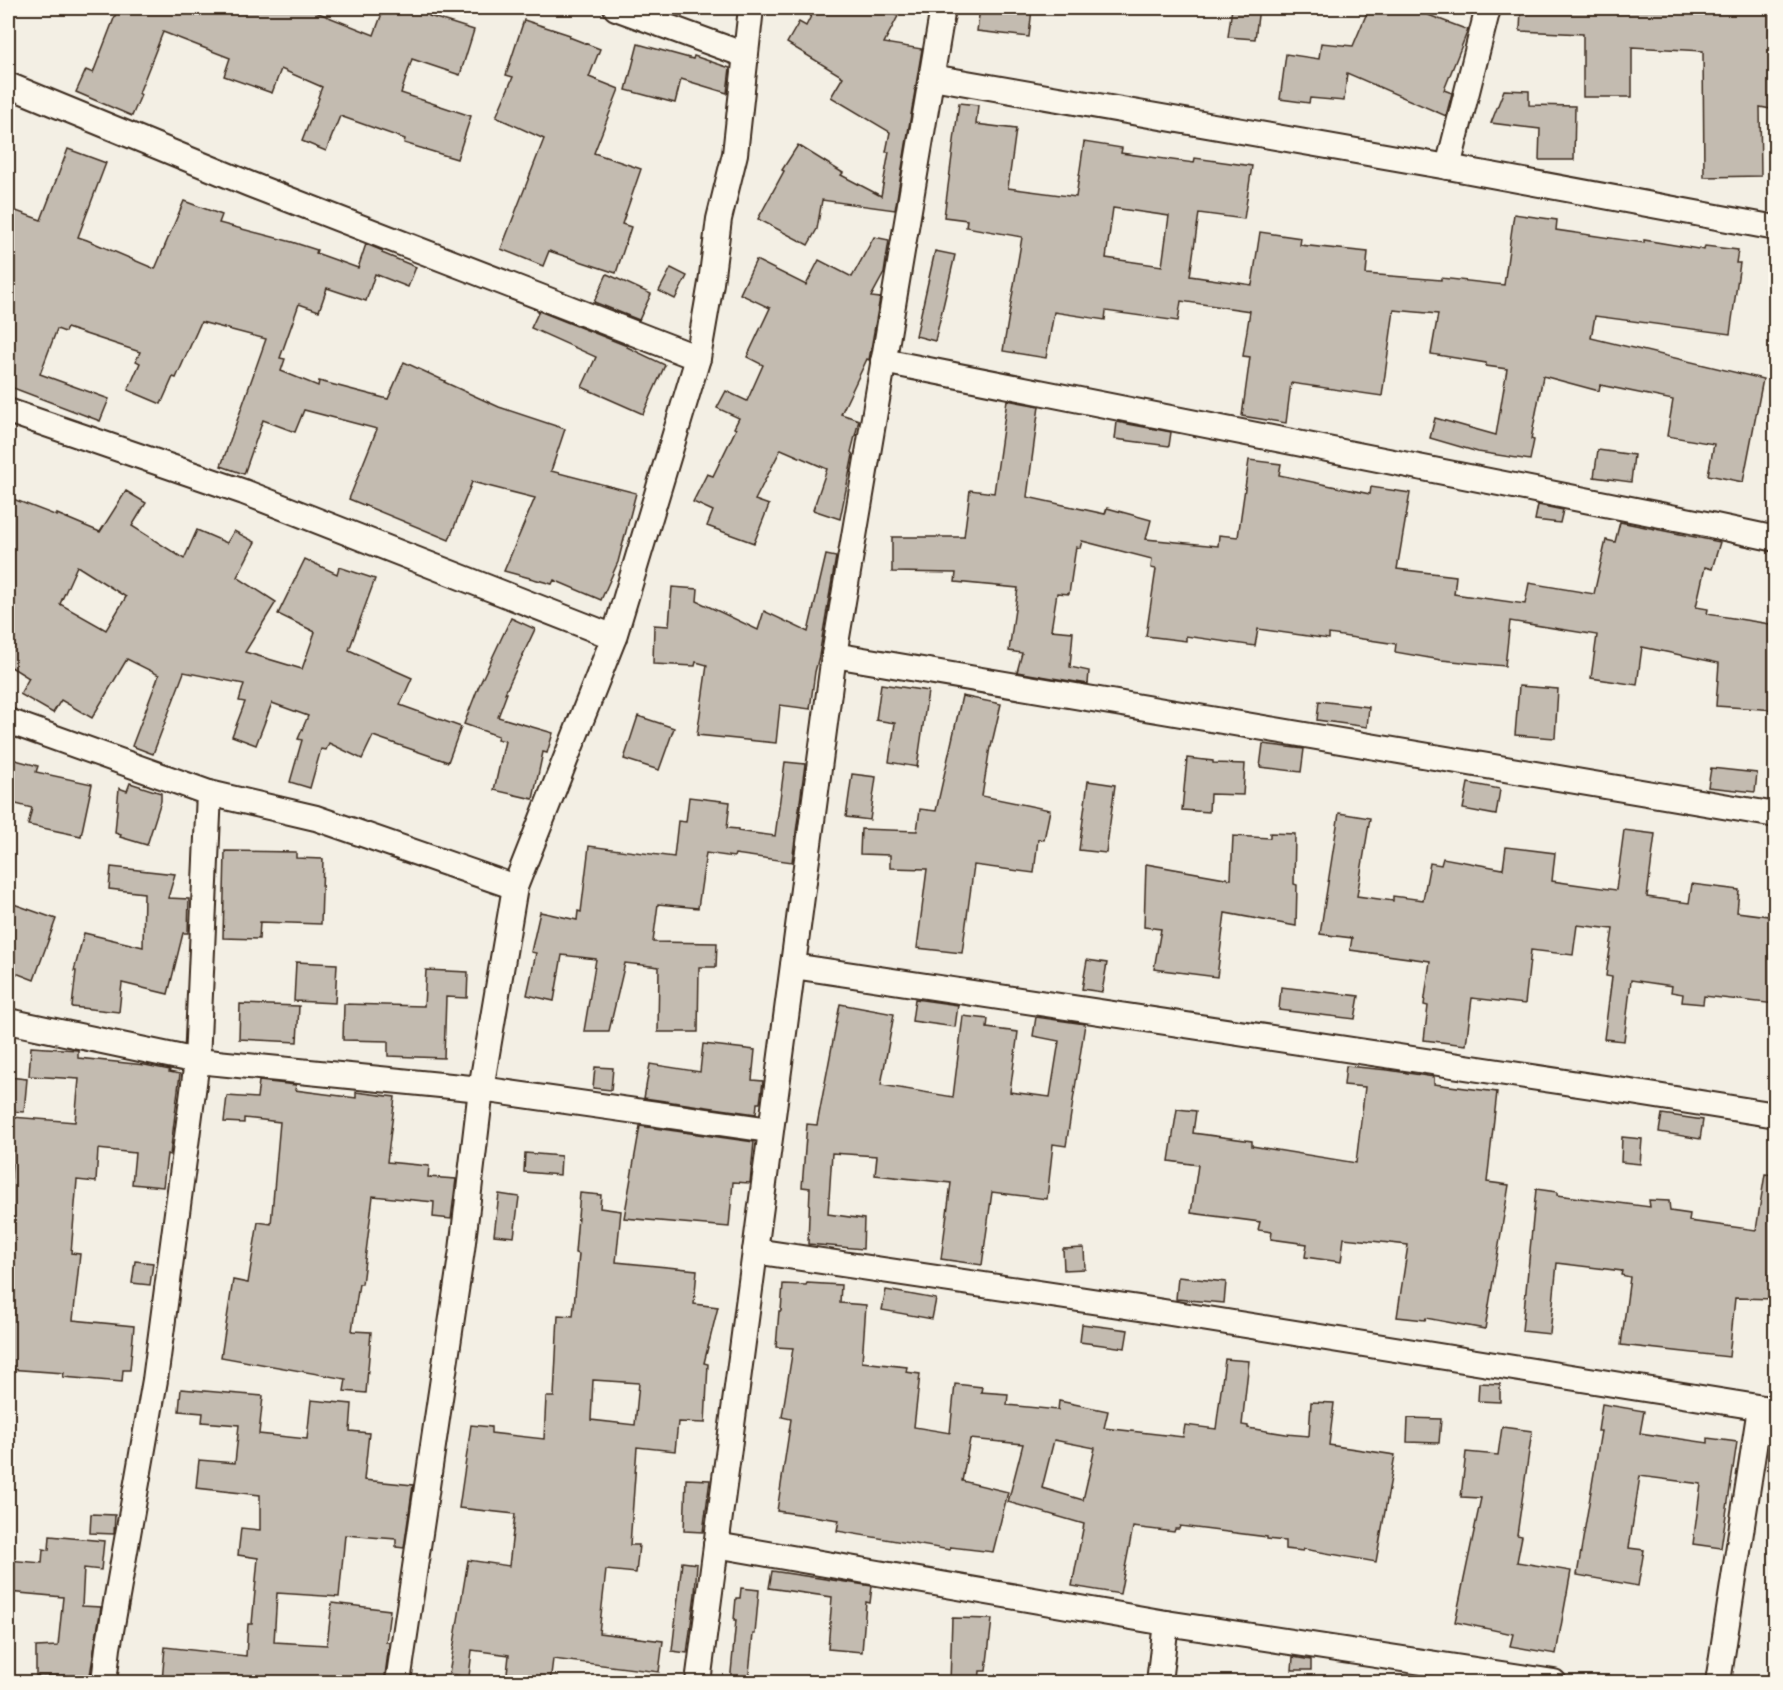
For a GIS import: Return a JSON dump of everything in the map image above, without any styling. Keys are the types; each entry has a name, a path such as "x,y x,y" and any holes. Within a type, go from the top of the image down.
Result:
{"street":[{"path":"616,8 745,55"},
{"path":"398,1683 462,1250 481,1089 515,886 614,637 698,358 719,219 735,154 751,8"},
{"path":"698,1683 834,655 943,8"},
{"path":"1448,167 1488,8"},
{"path":"932,77 1448,167 1776,228"},
{"path":"8,85 249,184 698,358"},
{"path":"883,361 1695,521 1776,539"},
{"path":"8,411 243,492 614,637"},
{"path":"834,655 1776,815"},
{"path":"8,721 209,793 316,818 515,886"},
{"path":"104,1683 108,1648 155,1380 198,1061 209,793"},
{"path":"793,966 1625,1090 1776,1115"},
{"path":"8,1021 198,1061 481,1089 770,1130"},
{"path":"755,1251 1139,1308 1768,1409 1718,1683"},
{"path":"716,1545 1166,1623 1554,1683"},
{"path":"1159,1683 1166,1623"}],"building":[{"path":"118,8 306,8 374,35 384,8 432,8 429,16 474,30 460,75 412,59 401,93 471,116 457,159 404,143 405,139 340,116 326,151 302,141 322,87 281,69 272,93 224,76 230,58 163,32 132,116 76,92 86,70 93,73"},
{"path":"815,8 881,8 898,16 884,43 922,49 895,210 822,200 817,229 808,245 758,219 784,171 782,170 798,145 843,173 841,175 881,196 890,132 831,97 843,77 787,43 799,22 806,26"},
{"path":"980,8 1032,8 1029,37 977,31"},
{"path":"1232,8 1259,8 1255,39 1228,37"},
{"path":"1369,8 1410,8 1468,30 1444,90 1452,93 1446,116 1347,73 1344,101 1310,98 1309,103 1280,99 1286,54 1319,59 1321,43 1353,46"},
{"path":"1521,8 1762,8 1761,12 1776,14 1776,110 1760,107 1761,176 1704,177 1703,51 1632,47 1632,97 1583,97 1583,34 1520,31"},
{"path":"524,20 570,35 569,37 600,49 589,77 619,89 594,153 641,169 622,224 631,227 616,273 549,251 543,266 501,249 544,139 496,117 513,77 506,75"},
{"path":"638,44 693,59 694,56 730,68 727,93 681,79 675,103 626,90"},
{"path":"1504,90 1529,91 1529,105 1575,106 1574,160 1539,160 1540,129 1491,123"},
{"path":"959,103 978,105 976,124 1016,129 1008,188 1076,197 1084,142 1122,148 1121,153 1194,163 1195,158 1252,166 1244,219 1199,213 1190,276 1252,285 1260,232 1301,238 1300,245 1368,252 1366,274 1441,280 1441,278 1504,285 1514,214 1557,220 1556,230 1644,243 1644,240 1704,250 1705,246 1738,250 1736,263 1740,263 1730,334 1595,316 1591,338 1763,379 1743,482 1708,475 1714,444 1667,436 1673,400 1600,385 1599,391 1543,376 1531,439 1534,440 1530,460 1478,452 1430,438 1435,418 1496,435 1507,369 1486,366 1486,363 1431,354 1438,314 1394,310 1382,396 1291,383 1286,423 1242,416 1250,357 1243,356 1250,311 1181,301 1178,321 1106,311 1105,320 1054,312 1046,358 1003,351 1022,237 966,227 967,220 944,217","holes":["1113,208 1169,216 1162,266 1106,258"]},
{"path":"68,149 106,163 78,237 155,269 184,201 222,215 219,223 317,250 316,253 358,268 366,244 416,267 408,287 375,274 366,301 327,288 319,311 299,304 280,358 285,359 281,371 318,386 319,381 388,399 404,362 499,407 565,429 551,471 636,493 618,562 601,600 554,580 552,584 504,571 535,498 472,482 449,540 349,499 377,429 304,410 295,432 263,420 244,474 221,466 266,339 201,322 176,378 173,377 161,404 128,390 140,363 136,361 140,352 67,328 65,332 57,329 40,374 109,399 100,421 8,386 8,208 41,220"},
{"path":"874,237 889,240 884,273 871,297 880,298 869,360 867,359 841,414 859,420 851,452 853,455 840,519 813,510 827,469 781,449 755,500 769,505 754,543 707,526 713,511 693,502 707,474 713,476 739,418 717,408 726,391 747,401 763,365 747,357 770,308 740,294 756,260 806,285 819,260 852,277"},
{"path":"935,251 955,255 935,341 916,336"},
{"path":"671,268 687,276 675,299 659,291"},
{"path":"607,274 651,294 639,320 594,302"},
{"path":"539,311 627,346 665,365 643,414 582,387 596,357 531,328"},
{"path":"1007,400 1039,406 1027,497 1105,514 1107,508 1151,520 1146,539 1218,546 1219,535 1238,537 1249,460 1281,464 1279,475 1370,494 1371,487 1410,493 1397,569 1456,576 1454,594 1525,604 1529,583 1594,594 1606,540 1615,542 1620,522 1720,542 1712,569 1705,567 1696,607 1708,609 1707,614 1776,625 1776,710 1716,706 1719,663 1642,647 1637,685 1591,678 1597,635 1510,621 1505,666 1441,660 1395,652 1396,644 1329,634 1329,639 1258,629 1255,646 1186,636 1186,641 1146,636 1156,569 1151,568 1152,559 1082,541 1080,548 1076,547 1069,594 1057,593 1051,630 1073,632 1070,667 1089,671 1088,684 1017,672 1022,653 1009,651 1018,588 955,582 956,573 892,572 892,537 964,537 970,490 994,493"},
{"path":"1117,422 1171,432 1169,446 1115,439"},
{"path":"1598,450 1634,455 1631,482 1594,477"},
{"path":"126,491 146,503 132,526 184,559 197,530 227,543 234,531 255,542 237,577 276,602 245,652 302,669 315,632 278,614 305,559 337,574 339,567 375,579 349,650 412,678 400,705 461,727 448,762 373,736 362,759 329,743 326,750 321,749 310,788 290,782 302,740 298,739 308,716 272,703 256,745 232,736 245,702 239,701 244,684 184,672 153,754 132,746 159,675 127,659 92,718 61,700 53,713 20,694 29,678 8,665 8,497 100,532","holes":["77,566 126,597 106,630 60,604"]},
{"path":"1538,505 1563,510 1560,523 1535,520"},
{"path":"826,555 836,557 810,709 780,705 776,743 697,735 707,665 696,662 695,666 653,664 654,625 669,626 672,587 698,589 697,601 758,630 764,611 808,632"},
{"path":"511,618 535,629 505,693 507,693 498,717 553,733 547,753 543,752 533,799 494,790 505,741 497,739 498,736 464,724"},
{"path":"881,684 928,691 917,767 889,762 895,723 876,720"},
{"path":"1519,686 1558,689 1555,738 1515,735"},
{"path":"962,696 1001,704 990,747 982,796 1050,810 1044,840 1038,839 1034,873 974,865 962,953 917,948 927,869 890,868 890,855 860,854 861,829 917,831 920,809 936,811"},
{"path":"1319,701 1369,707 1367,727 1317,720"},
{"path":"638,716 674,728 659,770 624,759"},
{"path":"1263,744 1304,749 1301,772 1260,767"},
{"path":"8,758 38,766 36,772 92,784 81,836 28,825 32,808 8,802"},
{"path":"1187,758 1213,761 1213,763 1245,764 1243,795 1210,794 1209,812 1182,810"},
{"path":"785,762 805,764 792,862 735,854 734,857 706,853 698,908 658,904 653,942 717,943 716,967 699,967 698,1032 658,1032 659,967 625,963 609,1031 584,1031 596,959 562,955 554,1001 527,995 536,953 531,952 540,912 577,920 578,911 581,912 589,846 674,857 678,821 686,822 689,797 730,802 727,828 775,836"},
{"path":"1711,768 1757,773 1755,792 1708,787"},
{"path":"852,774 876,777 870,820 846,817"},
{"path":"1088,781 1115,785 1106,853 1079,850"},
{"path":"130,783 161,793 161,801 147,845 120,837 121,835 115,833 119,788 127,791"},
{"path":"1468,783 1500,789 1496,815 1463,809"},
{"path":"1339,813 1370,818 1357,896 1393,901 1393,896 1423,900 1430,863 1441,865 1443,858 1503,869 1506,847 1555,853 1552,881 1616,890 1624,830 1655,834 1647,897 1689,903 1692,884 1739,890 1737,912 1776,917 1776,1004 1704,996 1703,1004 1682,1002 1683,994 1671,992 1672,986 1631,980 1624,1041 1604,1039 1612,977 1606,976 1613,929 1577,925 1573,955 1531,950 1525,1004 1472,998 1466,1045 1424,1040 1428,1006 1424,1005 1430,961 1350,950 1352,938 1320,934"},
{"path":"1270,833 1295,834 1296,926 1225,913 1217,977 1154,969 1161,929 1144,927 1146,864 1231,879 1233,836 1270,838"},
{"path":"225,851 296,852 296,858 323,859 321,924 260,922 259,939 223,938"},
{"path":"111,867 175,874 168,898 189,899 188,933 183,933 168,994 122,983 119,1012 72,1007 76,971 74,971 84,933 143,947 144,893 109,889"},
{"path":"8,902 56,919 34,980 8,970"},
{"path":"1087,960 1107,963 1102,992 1082,989"},
{"path":"296,962 337,964 335,1003 294,1001"},
{"path":"426,970 468,972 467,998 446,997 444,1058 388,1056 388,1041 343,1040 344,1004 424,1006"},
{"path":"1281,987 1359,996 1355,1019 1279,1010"},
{"path":"915,999 958,1005 955,1027 912,1021"},
{"path":"240,1004 299,1006 297,1042 239,1039"},
{"path":"840,1004 894,1014 881,1085 953,1097 963,1016 988,1019 987,1028 1018,1032 1010,1092 1050,1097 1059,1041 1033,1036 1036,1017 1085,1024 1066,1146 1053,1144 1047,1199 992,1192 982,1265 941,1259 951,1183 875,1175 877,1156 832,1153 828,1214 864,1219 863,1249 808,1244 810,1188 802,1187 807,1124 817,1125"},
{"path":"703,1044 755,1050 752,1080 763,1081 756,1114 644,1098 650,1064 700,1072"},
{"path":"31,1047 78,1050 78,1058 145,1065 180,1074 170,1155 167,1154 163,1187 132,1184 135,1153 98,1149 96,1182 77,1180 71,1253 80,1254 73,1320 134,1326 130,1370 123,1370 122,1382 63,1377 64,1373 8,1369 8,1178 11,1178 12,1117 75,1122 79,1079 29,1076"},
{"path":"1346,1066 1434,1077 1434,1084 1497,1092 1487,1182 1509,1185 1485,1329 1426,1318 1425,1320 1397,1317 1408,1245 1344,1238 1341,1262 1305,1257 1307,1244 1271,1239 1272,1232 1258,1230 1260,1222 1191,1213 1198,1165 1169,1161 1177,1109 1196,1111 1193,1133 1252,1141 1252,1146 1356,1163 1365,1087 1344,1085"},
{"path":"595,1067 613,1068 611,1090 593,1088"},
{"path":"8,1077 27,1079 24,1112 8,1111"},
{"path":"259,1081 296,1085 295,1090 356,1098 356,1092 395,1097 387,1162 429,1166 428,1177 456,1179 451,1219 433,1217 434,1202 373,1196 362,1284 359,1284 352,1331 371,1332 366,1393 344,1391 346,1379 221,1357 233,1280 248,1283 258,1222 271,1224 280,1122 244,1118 244,1123 224,1122 227,1096 257,1098"},
{"path":"1662,1114 1703,1120 1700,1139 1659,1132"},
{"path":"640,1126 754,1142 750,1183 733,1182 729,1227 624,1218"},
{"path":"1622,1137 1642,1139 1640,1164 1621,1162"},
{"path":"525,1153 561,1156 560,1175 524,1172"},
{"path":"1765,1174 1776,1175 1776,1299 1735,1298 1729,1357 1621,1345 1630,1277 1621,1275 1622,1271 1557,1263 1550,1334 1522,1331 1536,1189 1557,1192 1557,1195 1650,1207 1649,1200 1669,1201 1670,1211 1690,1214 1689,1221 1756,1230"},
{"path":"580,1193 601,1195 600,1208 621,1211 616,1262 697,1270 694,1304 718,1307 704,1363 708,1364 705,1423 678,1422 675,1451 637,1447 630,1545 639,1545 636,1573 606,1570 599,1633 663,1641 659,1672 553,1659 550,1683 506,1683 509,1655 472,1650 469,1677 449,1674 468,1560 509,1566 515,1514 459,1508 471,1425 491,1427 491,1433 544,1439 546,1397 554,1397 558,1315 573,1316 579,1254 575,1253","holes":["593,1380 639,1383 635,1425 591,1420"]},
{"path":"499,1194 519,1197 514,1237 494,1235"},
{"path":"1084,1248 1085,1269 1064,1270 1063,1249"},
{"path":"135,1261 153,1263 150,1285 132,1283"},
{"path":"1178,1277 1226,1282 1224,1303 1176,1299"},
{"path":"807,1283 841,1285 840,1303 866,1305 862,1362 907,1367 906,1372 920,1374 914,1427 950,1433 955,1384 982,1387 981,1392 1008,1394 1007,1405 1058,1410 1059,1401 1108,1411 1104,1428 1183,1437 1185,1425 1216,1429 1225,1359 1249,1361 1242,1425 1248,1428 1309,1436 1311,1402 1334,1403 1329,1445 1395,1455 1376,1562 1304,1549 1303,1551 1285,1549 1285,1541 1267,1539 1267,1537 1180,1526 1174,1532 1133,1527 1120,1594 1072,1586 1084,1524 1008,1502 1023,1444 970,1439 962,1481 1008,1492 993,1552 951,1547 950,1550 837,1531 839,1520 777,1511 791,1419 782,1417 793,1348 776,1347 779,1311 781,1311 783,1284 806,1285","holes":["1054,1440 1095,1448 1083,1500 1042,1488"]},
{"path":"886,1290 936,1299 932,1319 882,1310"},
{"path":"1082,1324 1128,1330 1125,1348 1080,1342"},
{"path":"1479,1383 1500,1384 1500,1402 1478,1401"},
{"path":"181,1389 263,1396 259,1434 307,1439 311,1400 352,1404 350,1431 369,1433 364,1480 413,1485 404,1548 396,1547 396,1539 345,1535 339,1597 277,1593 274,1642 327,1645 332,1603 390,1610 386,1642 389,1642 389,1645 384,1683 267,1681 267,1683 178,1683 162,1681 165,1647 246,1656 248,1624 252,1624 258,1558 238,1555 241,1528 260,1530 260,1495 196,1488 199,1460 235,1463 239,1425 202,1422 203,1413 179,1411"},
{"path":"1602,1404 1644,1411 1640,1433 1708,1443 1708,1438 1737,1442 1721,1548 1693,1544 1701,1484 1640,1476 1629,1548 1644,1550 1638,1586 1577,1575 1601,1431 1598,1431"},
{"path":"1408,1418 1441,1419 1439,1443 1407,1442"},
{"path":"1502,1427 1532,1431 1517,1535 1522,1536 1517,1562 1571,1571 1556,1654 1510,1646 1513,1634 1455,1622 1481,1498 1461,1497 1466,1452 1498,1455"},
{"path":"686,1479 710,1480 703,1532 684,1531"},
{"path":"91,1514 115,1515 114,1534 90,1533"},
{"path":"50,1536 104,1541 101,1570 84,1568 82,1606 101,1607 90,1675 36,1676 36,1647 58,1646 63,1597 8,1592 8,1560 42,1563 43,1549 49,1550"},
{"path":"682,1562 697,1564 687,1653 672,1651"},
{"path":"772,1571 872,1586 870,1603 866,1602 862,1652 828,1649 832,1597 769,1588"},
{"path":"741,1588 759,1590 755,1634 753,1634 748,1683 730,1683 736,1598 740,1598"},
{"path":"952,1618 992,1619 986,1671 980,1671 979,1683 950,1683"},
{"path":"1293,1657 1311,1660 1311,1670 1292,1670"}]}
